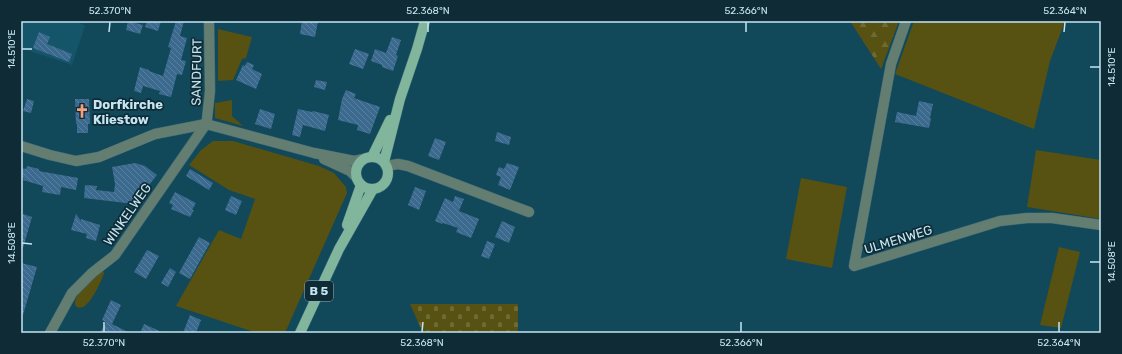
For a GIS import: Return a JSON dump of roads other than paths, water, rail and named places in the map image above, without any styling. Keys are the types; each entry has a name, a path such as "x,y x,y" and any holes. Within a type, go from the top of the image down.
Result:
{"main road":[{"path":"400,99 367,158 357,166 356,176 358,183 364,188 373,190 378,188 385,183 388,175 385,164 400,99 417,49 424,21"},
{"path":"367,158 380,159 385,164"},
{"name":"B 5","path":"339,250 361,186"},
{"name":"B 5","path":"300,333 339,250 373,190"}],"street":[{"name":"SANDFURT","path":"206,124 210,91 210,21"},
{"name":"ULMENWEG","path":"906,21 891,64 854,266 1000,221 1027,218 1052,218 1101,225"},
{"path":"21,146 50,155 76,160 99,157 155,134 206,124 314,153 354,161 367,158"},
{"name":"WINKELWEG","path":"50,333 72,293 92,273 116,255 206,124"},
{"path":"314,153 350,171 356,176"},
{"path":"385,164 408,166 528,212"}],"place":[{"name":"Dorfkirche Kliestow","path":"82,111"}]}
